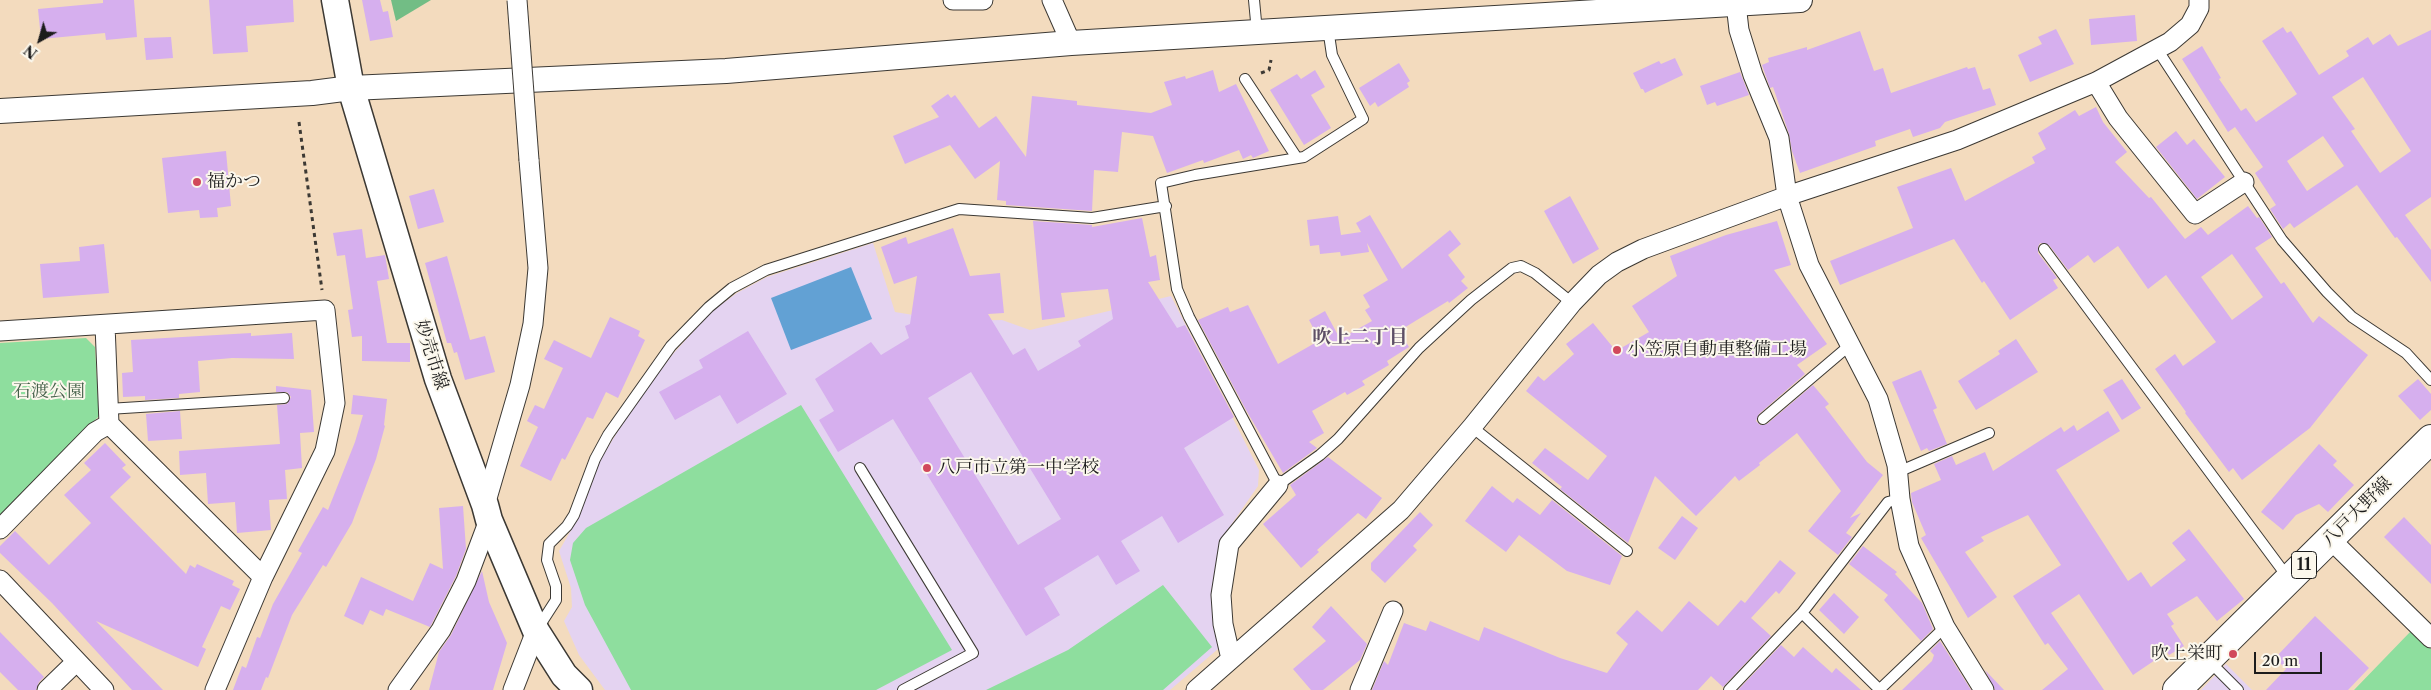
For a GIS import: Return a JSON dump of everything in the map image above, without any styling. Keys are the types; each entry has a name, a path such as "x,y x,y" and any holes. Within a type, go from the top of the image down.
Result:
{"main road":[{"name":"妙売市線","path":"335,0 351,88 438,379 487,512 536,630 564,675 578,690"},
{"name":"八戸大野線","path":"2177,690 2431,439"}],"street":[{"path":"398,690 441,630 466,581 487,512 520,385 532,324 538,268 517,0"},
{"path":"954,0 983,0"},
{"path":"1052,0 1071,43"},
{"path":"0,111 303,94 351,88 726,71 1071,43 1734,2 1800,0"},
{"path":"1196,690 1401,510 1472,427 1572,303 1599,275 1634,254 1787,196 1957,140 2096,82 2170,42 2190,25 2199,8 2199,0"},
{"path":"1734,2 1739,30 1753,76 1779,138 1787,196 1809,265 1878,399 1898,472 1900,499 1909,546 1945,627 1984,690"},
{"path":"2096,82 2118,118 2196,214 2244,182"},
{"path":"0,331 325,310 335,403 325,451 264,577 215,690"},
{"path":"105,325 109,416 264,577"},
{"path":"0,529 109,416"},
{"path":"1231,659 1223,624 1221,595 1229,544 1278,486"},
{"path":"2330,539 2431,638"},
{"path":"0,580 104,690"},
{"path":"1360,690 1393,611"},
{"path":"513,690 536,630"},
{"path":"47,690 76,662"}],"lane":[{"path":"1254,0 1257,32"},
{"path":"1327,27 1332,55 1363,119 1304,157 1195,175 1162,183 1177,289 1189,317 1278,486 1338,439 1419,348 1471,300 1512,268 1521,266 1535,273 1572,303"},
{"path":"2157,49 2282,240 2327,292 2352,317 2406,353 2431,380"},
{"path":"1245,79 1296,158"},
{"path":"536,630 556,600 556,586 547,560 549,544 567,526 574,515 595,459 608,435 671,346 709,307 732,288 766,270 960,209 1092,218 1166,206"},
{"path":"2044,249 2290,579"},
{"path":"1763,419 1850,345"},
{"path":"109,416 284,398"},
{"path":"1472,427 1627,551"},
{"path":"1898,472 1989,433"},
{"path":"860,468 973,653 903,690"},
{"path":"1729,690 1802,613 1888,502 1900,499"},
{"path":"1802,613 1880,690 1945,627"},
{"path":"2208,660 2238,690"}],"path":[{"path":"299,122 325,310"}],"shaded area":[{"name":"八戸市立第一中学校","path":"873,243 895,312 950,321 1002,320 1030,330 1171,296 1259,470 1258,486 1222,538 1215,604 1218,649 1170,690 605,690 579,655 564,621 572,607 571,588 559,551 577,520 597,465 634,405 672,355 711,312 737,293 767,277"},
{"path":"2226,664 2252,690 2201,690"}],"green space":[{"path":"391,0 431,0 396,21"},
{"name":"石渡公園","path":"86,338 95,347 99,416 0,517 0,343"},
{"path":"801,405 952,650 876,690 631,690 585,605 570,560 573,543 586,528"},
{"path":"1163,585 1212,647 1163,690 986,690 1068,650"},
{"path":"2411,631 2431,649 2431,690 2354,690"}],"water":[{"path":"851,267 872,319 791,350 771,298"}],"building":[{"path":"103,0 134,0 137,37 106,40 105,33 41,39 38,9 103,3"},
{"path":"209,0 293,0 294,22 246,26 248,52 213,54"},
{"path":"362,0 380,0 383,12 388,11 393,37 370,41"},
{"path":"2135,15 2137,41 2091,45 2089,19"},
{"path":"2283,27 2287,33 2291,31 2319,75 2349,56 2346,51 2368,37 2373,45 2390,34 2398,46 2431,30 2431,197 2405,215 2431,250 2431,282 2397,237 2395,238 2357,185 2294,228 2290,223 2283,229 2270,209 2276,205 2255,173 2263,167 2235,127 2228,132 2182,59 2202,46 2221,78 2219,79 2241,111 2246,108 2256,122 2297,94 2262,41","holes":["2363,77 2411,151 2380,173 2351,131 2355,129 2332,97","2323,136 2344,166 2307,191 2287,161"]},
{"path":"2056,29 2074,64 2030,82 2018,55 2042,44 2038,37"},
{"path":"1860,31 1874,71 1883,68 1891,93 1967,67 1968,69 1975,67 1983,90 1990,88 1996,105 1945,122 1940,128 1913,137 1910,129 1875,141 1876,146 1800,173 1773,87 1770,88 1762,65 1769,62 1768,58 1807,47 1807,50"},
{"path":"171,37 173,58 146,60 144,38"},
{"path":"1675,58 1683,75 1645,93 1633,73 1659,61 1661,64"},
{"path":"1399,63 1410,81 1407,83 1409,87 1378,107 1375,102 1370,106 1359,88"},
{"path":"1213,70 1219,92 1236,84 1269,151 1253,158 1251,155 1243,159 1239,150 1204,163 1203,160 1167,173 1153,136 1122,132 1118,172 1094,170 1092,211 1006,205 1006,201 997,200 1000,161 975,179 950,145 905,164 893,136 939,117 931,106 948,94 951,98 955,95 979,128 996,116 1026,157 1032,96 1077,101 1077,105 1151,113 1172,105 1164,82 1185,76 1186,79"},
{"path":"1315,70 1325,87 1311,95 1331,128 1304,145 1270,90 1297,74 1301,79"},
{"path":"1740,72 1749,95 1717,106 1715,102 1707,105 1700,86"},
{"path":"2096,107 2103,122 2127,152 2115,162 2149,198 2151,197 2185,239 2201,227 2208,235 2248,206 2257,218 2259,217 2272,237 2255,248 2281,284 2284,282 2313,323 2319,316 2368,355 2310,428 2242,480 2233,468 2229,472 2155,369 2175,354 2183,366 2216,342 2166,275 2148,289 2118,246 2094,263 2088,255 2068,270 2049,245 2040,243 2038,253 2057,278 2053,280 2058,288 2010,320 1984,281 1982,283 1954,239 1840,285 1830,261 1913,228 1897,187 1951,168 1965,201 2035,163 2032,157 2046,149 2038,133 2075,110 2079,116","holes":["2232,254 2263,297 2232,320 2201,277"]},
{"path":"2176,131 2187,145 2194,139 2225,177 2197,199 2156,147"},
{"name":"福かつ","path":"226,151 231,206 217,208 218,217 200,218 199,210 168,213 162,158"},
{"path":"434,189 444,222 418,229 409,196"},
{"path":"1570,196 1599,249 1573,264 1544,211"},
{"path":"1370,215 1402,269 1450,230 1461,244 1448,255 1465,277 1461,281 1468,288 1449,303 1448,301 1399,331 1409,347 1387,361 1389,365 1362,381 1365,385 1347,395 1345,392 1312,411 1324,433 1309,442 1317,448 1283,473 1246,410 1198,320 1228,307 1230,312 1248,305 1278,364 1315,343 1313,340 1318,337 1309,320 1325,311 1340,339 1372,321 1365,310 1370,307 1363,295 1388,280 1367,243 1369,252 1341,256 1340,252 1320,254 1319,245 1310,246 1307,220 1338,216 1341,235 1361,232 1356,223"},
{"path":"1142,218 1150,257 1156,255 1160,280 1148,282 1177,328 1185,325 1234,417 1184,448 1224,515 1178,543 1162,516 1121,541 1140,571 1116,585 1098,555 1044,588 1060,615 1026,636 893,419 838,452 819,420 834,411 815,379 871,342 881,355 909,338 905,326 910,324 917,276 894,284 881,247 906,237 908,244 953,228 970,276 1000,273 1004,313 988,314 1013,355 1025,348 1038,371 1081,346 1078,341 1113,319 1108,289 1061,293 1065,317 1042,320 1033,221 1092,225 1092,227","holes":["971,372 1061,519 1018,545 928,398"]},
{"path":"1777,221 1791,265 1774,270 1827,344 1797,365 1805,374 1759,414 1756,421 1760,425 1767,424 1813,385 1829,404 1825,407 1867,462 1883,475 1850,518 1861,513 1846,533 1852,537 1838,555 1808,531 1841,491 1797,433 1739,481 1735,476 1696,516 1655,476 1628,543 1560,489 1562,487 1532,463 1545,448 1588,480 1607,456 1526,391 1538,376 1544,381 1574,354 1566,344 1593,323 1616,351 1649,332 1632,306 1677,276 1670,256 1726,235"},
{"path":"362,229 366,258 385,255 389,279 377,281 387,343 410,343 410,362 362,361 362,336 352,337 348,310 353,309 345,255 337,256 333,233"},
{"path":"104,244 109,293 43,298 40,264 80,261 79,247"},
{"path":"447,256 470,340 485,336 495,372 465,380 457,352 454,353 451,343 447,343 425,263"},
{"path":"610,317 640,331 638,336 645,340 618,398 606,392 593,419 587,417 565,460 562,458 551,481 520,466 538,427 527,421 535,405 544,409 563,368 544,359 554,340 591,358"},
{"path":"748,331 787,394 737,424 720,395 675,420 659,392 703,368 699,360"},
{"path":"251,333 251,336 292,333 294,359 232,358 198,361 200,392 179,394 179,398 145,400 145,396 123,397 122,373 133,372 131,340"},
{"path":"2016,339 2038,372 1976,410 1958,381 2000,354 1998,351"},
{"path":"1921,370 1937,408 1933,410 1947,444 1929,451 1927,448 1921,451 1892,382"},
{"path":"2122,379 2141,408 2122,420 2103,390"},
{"path":"2418,379 2431,394 2431,410 2420,420 2398,396"},
{"path":"276,386 311,390 314,432 300,433 302,468 285,470 287,499 269,500 271,530 237,533 235,502 208,504 206,473 180,475 179,451 280,444 277,405 287,404 291,397 287,392 276,392"},
{"path":"353,395 387,399 385,426 376,459 352,523 326,567 323,565 292,615 268,678 266,677 261,690 233,690 242,666 246,668 257,637 260,638 273,604 302,553 298,551 323,507 328,510 355,442 363,415 351,414"},
{"path":"180,411 182,439 148,441 146,414"},
{"path":"2108,411 2120,431 2056,470 2128,581 2141,572 2151,587 2186,560 2172,543 2189,529 2244,599 2217,621 2197,596 2167,614 2174,624 2171,626 2184,646 2169,655 2167,652 2133,675 2079,594 2051,613 2104,690 2042,690 2068,669 2048,643 2045,645 2013,596 2061,565 2028,515 1981,537 1984,541 1965,552 1997,597 1968,618 1921,538 1926,535 1912,502 1911,493 1941,480 1934,464 1952,456 1956,465 1985,452 1993,471 2061,427 2064,432 2074,425 2077,431"},
{"path":"105,443 126,465 122,468 131,477 110,497 186,574 190,565 195,568 197,564 234,581 232,585 240,589 230,610 221,606 202,647 206,649 198,667 96,621 163,690 132,690 52,603 0,553 0,546 15,531 49,565 91,523 64,495 91,470 84,463"},
{"path":"2319,444 2337,461 2333,465 2354,485 2328,512 2319,504 2296,515 2283,530 2261,512"},
{"path":"1328,457 1382,498 1366,519 1358,513 1317,550 1319,552 1301,568 1263,524 1296,495 1290,485"},
{"path":"1492,486 1513,503 1517,498 1540,515 1552,500 1622,556 1610,585 1567,571 1519,535 1506,552 1465,521"},
{"path":"463,506 466,549 456,576 430,627 386,609 383,616 370,610 363,625 344,616 361,577 413,601 430,563 443,569 439,508"},
{"path":"1420,512 1433,525 1413,546 1417,550 1385,583 1371,570 1371,563"},
{"path":"1682,516 1698,528 1675,560 1658,548"},
{"path":"2404,517 2431,545 2431,584 2384,537"},
{"path":"1863,546 1897,572 1895,574 1922,603 1933,629 1921,641 1884,600 1888,595 1849,564"},
{"path":"1780,560 1796,573 1779,594 1776,591 1751,618 1771,636 1723,687 1711,676 1698,690 1372,690 1384,661 1388,665 1404,623 1426,631 1430,621 1479,641 1484,627 1560,658 1607,673 1628,644 1616,633 1637,610 1662,632 1689,601 1718,626 1741,600 1745,603"},
{"path":"482,571 489,602 507,643 493,690 429,690 439,652 451,635"},
{"path":"1834,593 1859,617 1844,634 1819,610"},
{"path":"1331,606 1367,644 1360,660 1323,690 1311,690 1293,669 1326,641 1312,627"},
{"path":"2315,616 2369,668 2348,690 2266,690 2286,669 2275,658"},
{"path":"0,632 44,677 39,682 36,690 18,690 0,672"},
{"path":"1940,641 1971,690 1902,690 1932,661 1934,655 1930,651"},
{"path":"1781,645 1794,657 1803,647 1832,673 1836,668 1861,690 1738,690"},
{"path":"1985,670 2004,690 1995,690"}],"place":[{"name":"福かつ","path":"197,182"},
{"name":"小笠原自動車整備工場","path":"1617,350"},
{"name":"八戸市立第一中学校","path":"927,468"},
{"name":"吹上栄町","path":"2233,654"}],"district":[{"name":"吹上二丁目","path":"1360,338"}]}
